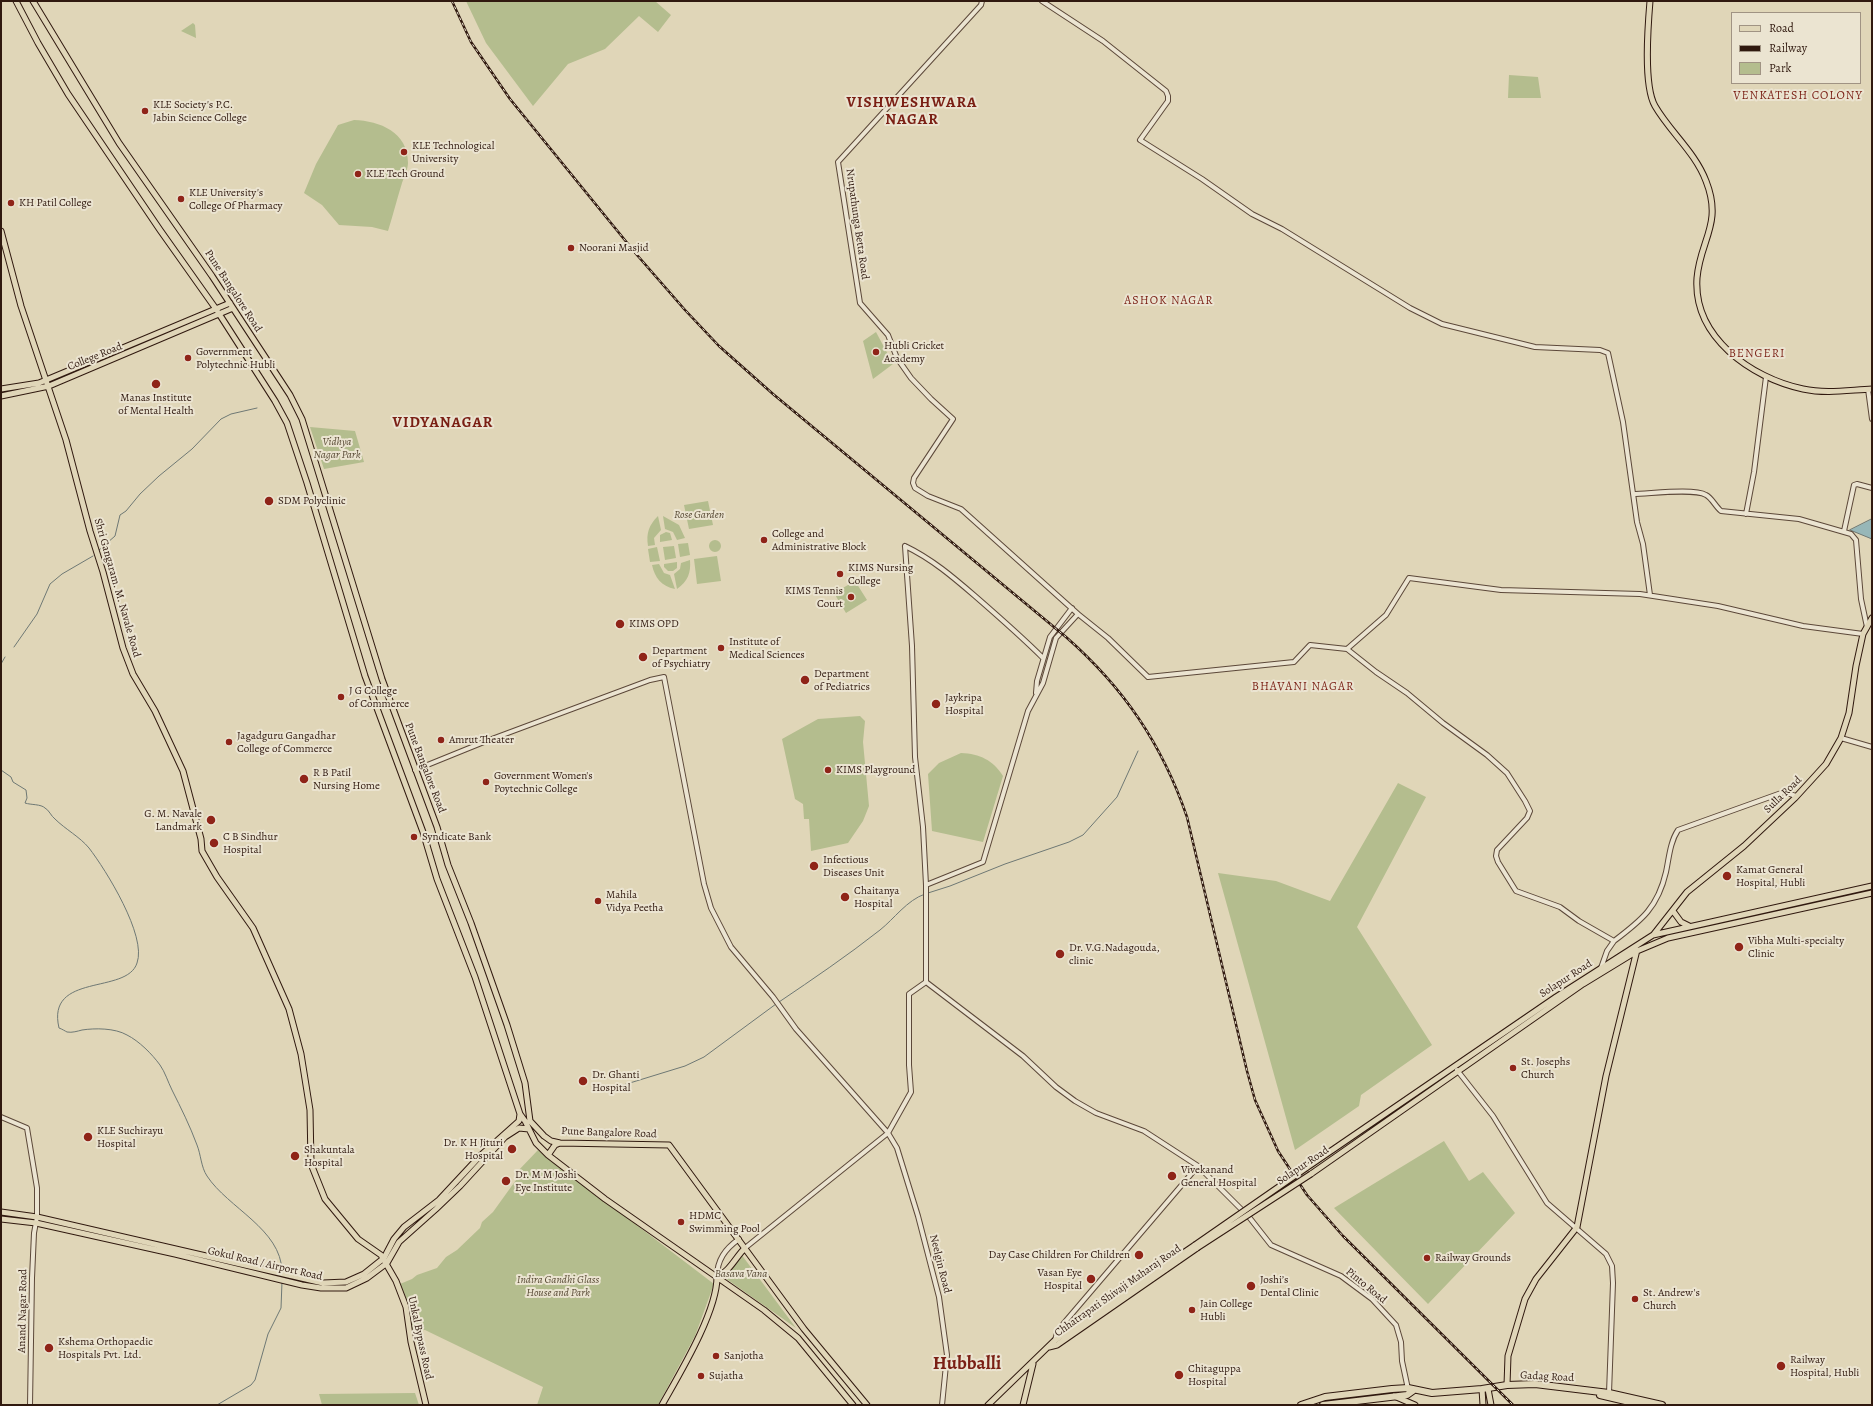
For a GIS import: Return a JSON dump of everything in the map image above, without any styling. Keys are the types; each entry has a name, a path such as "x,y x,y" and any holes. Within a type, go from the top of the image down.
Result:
{"highway":[{"name":"Gadag Road","path":"1408,1388 1432,1393 1485,1389 1507,1385 1535,1384 1609,1393 1662,1405"},
{"path":"1301,1405 1325,1397 1408,1388"},
{"name":"Gadag Road","path":"1582,1389 1642,1405"},
{"path":"1323,1405 1407,1395 1414,1390"}],"main road":[{"name":"Pune Bangalore Road","path":"16,1 38,43 68,94 160,230 218,312 275,401 289,428 365,676 423,832 433,869 475,977 520,1114 544,1136 551,1141 560,1143 669,1145 810,1336 867,1405"},
{"name":"Pune Bangalore Road","path":"33,1 119,143 230,303 290,395 302,419 382,678 497,997 525,1083 529,1129 536,1143 548,1155 605,1199 717,1277"},
{"path":"1650,1 1647,37 1650,87 1655,105 1698,166 1706,181 1712,198 1712,225 1697,278 1698,294 1709,329 1720,343 1740,361 1766,377 1803,390 1835,392 1870,389"},
{"name":"Shri Gangaram. M. Navale Road","path":"1,232 16,291 66,440 90,531 128,661 136,681 155,711 184,771 201,839 202,851 207,862 253,928 289,1009 301,1054 310,1110 311,1164 315,1175 325,1199 349,1229 358,1239 384,1259"},
{"path":"218,312 230,303"},
{"path":"1,389 38,383 218,312 233,308"},
{"name":"College Road","path":"1,396 49,386 194,326 218,312"},
{"name":"Sulla Road","path":"1644,948 1687,892 1744,846 1796,796 1826,764 1841,738 1849,713 1856,666 1863,634 1872,618"},
{"name":"Solapur Road","path":"1196,1246 1311,1174 1456,1069 1601,968 1653,935 1872,886"},
{"name":"Solapur Road","path":"1196,1246 1306,1168 1583,984 1637,951 1668,938 1872,893"},
{"path":"1673,911 1681,922 1690,926"},
{"path":"1507,1385 1508,1356 1525,1299 1536,1279 1577,1227 1606,1076 1638,945"},
{"name":"Gokul Road / Airport Road","path":"1,1218 37,1220 302,1285 323,1286 346,1282 364,1274 384,1259 394,1239 404,1227 439,1200 481,1156 511,1130 520,1119 520,1114"},
{"name":"Gokul Road / Airport Road","path":"511,1130 528,1121"},
{"path":"511,1130 519,1128 529,1129"},
{"path":"548,1155 555,1145 560,1143"},
{"name":"Gokul Road / Airport Road","path":"1,1212 304,1278 323,1286"},
{"path":"988,1405 1050,1347 1055,1340 1196,1246"},
{"name":"Chhatrapati Shivaji Maharaj Road","path":"1050,1347 1057,1345 1196,1246"},
{"path":"717,1277 725,1274 745,1248"},
{"name":"Unkal Bypass Road","path":"384,1259 396,1281 406,1308 411,1342 426,1405"},
{"path":"662,1405 704,1322 717,1290 717,1277"},
{"path":"717,1277 764,1310 798,1338 853,1405"},
{"path":"1023,1405 1027,1383 1033,1363"},
{"path":"1015,1380 1023,1377 1026,1379 1027,1383"},
{"path":"1483,1405 1485,1389"},
{"path":"1485,1389 1491,1405"},
{"path":"1393,1396 1415,1405"}],"street":[{"path":"1042,1 1103,41 1166,91 1168,101 1140,140 1202,178 1252,214 1282,229 1410,308 1442,324 1535,347 1606,352 1609,356 1623,422 1637,522 1643,544 1650,596"},
{"name":"Nrupathunga Betta Road","path":"981,3 838,162 860,303 888,335 897,358 912,378 931,400 953,419 914,478 913,483 915,488 928,496 961,509 1072,608"},
{"path":"1746,514 1758,445 1766,377"},
{"path":"1870,389 1872,419"},
{"path":"1844,531 1854,485 1857,484 1872,488"},
{"path":"1633,494 1675,492 1701,493 1707,496 1721,511 1799,519 1844,531 1853,536 1856,540 1861,599 1867,627"},
{"path":"745,1248 888,1133 911,1092 909,1065 909,994 926,982 927,897 923,827 915,757 912,646 906,546 922,554 948,573 1018,633 1043,658"},
{"path":"1347,649 1386,615 1409,578 1501,590 1650,596 1718,606 1803,626 1863,634"},
{"path":"1036,693 1037,681 1050,637 1072,608 1108,638 1148,677 1294,662 1310,645 1347,649 1487,755 1507,773 1530,811 1527,818 1497,850 1496,856 1498,862 1516,891 1567,910 1579,921 1614,941"},
{"path":"926,887 983,862 1026,718 1036,693 1043,683 1056,638 1078,614"},
{"name":"Neelgin Road","path":"415,770 503,735 650,680 664,677 704,884 711,908 732,947 826,1064 888,1133 897,1148 918,1216 939,1297 947,1355 942,1405"},
{"path":"1841,738 1872,747"},
{"path":"1601,968 1606,951 1614,941 1641,921 1656,901 1664,880 1673,838 1678,830 1784,792 1796,796"},
{"name":"Pinto Road","path":"926,982 1022,1056 1056,1087 1075,1101 1096,1113 1144,1131 1198,1166 1245,1213 1271,1245 1341,1276 1372,1300 1396,1325 1401,1342 1402,1361 1408,1388 1407,1395"},
{"path":"1456,1069 1493,1116 1547,1204 1577,1227 1606,1254 1612,1266 1613,1283 1609,1393"},
{"name":"Anand Nagar Road","path":"1,1117 27,1128 37,1182 37,1220 34,1233 32,1278 30,1405"},
{"path":"1055,1340 1057,1333 1064,1323 1198,1166"},
{"path":"717,1277 717,1265 730,1246 739,1240"}],"green space":[{"path":"466,1 655,1 671,15 658,32 639,16 605,49 568,64 533,106 486,43"},
{"path":"193,23 195,25 196,38 181,31"},
{"path":"1509,75 1538,77 1541,98 1508,98"},
{"name":"KLE Tech Ground","path":"354,120 373,123 391,130 398,136 407,152 407,168 388,231 372,227 339,225 322,205 304,193 316,164 338,125"},
{"name":"Hubli Cricket Academy","path":"876,332 893,364 873,379 863,341"},
{"name":"Vidhya Nagar Park","path":"310,427 355,431 364,462 324,469"},
{"name":"Rose Garden","path":"708,501 713,525 689,529 684,505"},
{"path":"658,516 661,530 654,538 655,545 648,546 647,537 649,530 652,523"},
{"path":"663,516 679,525 685,538 677,540 673,532 665,529"},
{"path":"666,532 670,533 672,540 660,542 660,535"},
{"path":"717,540 720,541 720,551 713,552 710,551 709,544 710,541"},
{"path":"688,543 690,555 680,557 678,544"},
{"path":"674,546 676,558 665,560 663,547"},
{"path":"657,547 660,561 650,562 648,549"},
{"path":"717,556 721,581 697,584 694,559"},
{"path":"690,560 688,576 684,583 677,589 674,574 680,569 681,563"},
{"path":"677,562 677,568 673,571 668,571 664,567 664,564"},
{"path":"659,564 664,573 670,575 675,589 662,584 657,578 652,565"},
{"name":"KIMS Tennis Court","path":"855,581 867,600 846,613 834,593"},
{"name":"KIMS Playground","path":"860,716 865,721 863,742 869,806 863,821 848,843 811,851 809,819 804,819 803,804 795,799 782,739 818,719"},
{"path":"961,753 980,756 995,766 1003,776 983,842 932,831 928,774 939,763"},
{"path":"1398,783 1426,797 1357,927 1432,1045 1361,1095 1359,1106 1295,1150 1218,873 1276,881 1330,901"},
{"name":"Railway Grounds","path":"1444,1141 1469,1181 1483,1172 1515,1213 1428,1304 1334,1208"},
{"name":"Indira Gandhi Glass House and Park","path":"538,1150 714,1284 695,1336 658,1405 537,1405 543,1387 425,1330 412,1331 404,1293 400,1284 417,1275 437,1268 446,1257 457,1250 480,1228 482,1222 493,1212 516,1180 517,1172"},
{"name":"Basava Vana","path":"741,1254 796,1328 725,1278"},
{"path":"415,1393 419,1405 322,1405 319,1394"}],"water":[{"path":"1872,519 1872,539 1850,530"}],"waterway":[{"path":"99,550 115,536 120,515 126,511 140,494 159,476 192,449 221,419 231,414 257,408"},
{"path":"14,647 37,614 50,584 62,574 93,556"},
{"path":"1,664 5,657"},
{"path":"928,893 1069,842 1083,835 1117,797 1138,751"},
{"path":"1,770 11,777 13,782 26,790 27,798 25,803 41,806 46,809 54,818 89,848 105,871 123,904 131,921 136,937 139,951 137,963 130,973 119,979 75,991 64,999 58,1010 59,1028 67,1032 93,1029 117,1031 127,1035 145,1048 160,1065 171,1087 197,1145 203,1169 207,1176 216,1188 252,1220 273,1243 279,1256 282,1271"},
{"path":"779,1002 855,949 885,926 912,901 925,894"},
{"path":"607,1090 685,1066 704,1057 776,1004"},
{"path":"217,1405 251,1385 255,1380 268,1334 281,1308 282,1282"}],"railway":[{"path":"452,1 471,42 510,99 637,255 719,346 773,394 1066,637 1087,656 1123,697 1153,741 1166,765 1187,817 1247,1071 1255,1100 1278,1151 1307,1195 1343,1236 1513,1405"}],"place":[{"name":"KLE Society's P.C. Jabin Science College","path":"145,111"},
{"name":"KLE Technological University","path":"404,152"},
{"name":"KLE Tech Ground","path":"358,174"},
{"name":"KLE University's College Of Pharmacy","path":"181,199"},
{"name":"KH Patil College","path":"11,203"},
{"name":"Noorani Masjid","path":"571,248"},
{"name":"Hubli Cricket Academy","path":"876,352"},
{"name":"Government Polytechnic Hubli","path":"188,358"},
{"name":"Manas Institute of Mental Health","path":"156,384"},
{"name":"SDM Polyclinic","path":"269,501"},
{"name":"College and Administrative Block","path":"764,540"},
{"name":"KIMS Nursing College","path":"840,574"},
{"name":"KIMS Tennis Court","path":"851,597"},
{"name":"KIMS OPD","path":"620,624"},
{"name":"Institute of Medical Sciences","path":"721,648"},
{"name":"Department of Psychiatry","path":"643,657"},
{"name":"Department of Pediatrics","path":"805,680"},
{"name":"J G College of Commerce","path":"341,697"},
{"name":"Jaykripa Hospital","path":"936,704"},
{"name":"Amrut Theater","path":"441,740"},
{"name":"Jagadguru Gangadhar College of Commerce","path":"229,742"},
{"name":"KIMS Playground","path":"828,770"},
{"name":"R B Patil Nursing Home","path":"304,779"},
{"name":"Government Women's Poytechnic College","path":"486,782"},
{"name":"G. M. Navale Landmark","path":"211,820"},
{"name":"Syndicate Bank","path":"414,837"},
{"name":"C B Sindhur Hospital","path":"214,843"},
{"name":"Infectious Diseases Unit","path":"814,866"},
{"name":"Kamat General Hospital, Hubli","path":"1727,876"},
{"name":"Chaitanya Hospital","path":"845,897"},
{"name":"Mahila Vidya Peetha","path":"598,901"},
{"name":"Vibha Multi-specialty Clinic","path":"1739,947"},
{"name":"Dr. V.G.Nadagouda, clinic","path":"1060,954"},
{"name":"St. Josephs Church","path":"1513,1068"},
{"name":"Dr. Ghanti Hospital","path":"583,1081"},
{"name":"KLE Suchirayu Hospital","path":"88,1137"},
{"name":"Dr. K H Jituri Hospital","path":"512,1149"},
{"name":"Shakuntala Hospital","path":"295,1156"},
{"name":"Vivekanand General Hospital","path":"1172,1176"},
{"name":"Dr. M M Joshi Eye Institute","path":"506,1181"},
{"name":"HDMC Swimming Pool","path":"681,1222"},
{"name":"Day Case Children For Children","path":"1139,1255"},
{"name":"Railway Grounds","path":"1427,1258"},
{"name":"Vasan Eye Hospital","path":"1091,1279"},
{"name":"Joshi’s Dental Clinic","path":"1251,1286"},
{"name":"St. Andrew's Church","path":"1635,1299"},
{"name":"Jain College Hubli","path":"1192,1310"},
{"name":"Kshema Orthopaedic Hospitals Pvt. Ltd.","path":"49,1348"},
{"name":"Sanjotha","path":"716,1356"},
{"name":"Railway Hospital, Hubli","path":"1781,1366"},
{"name":"Chitaguppa Hospital","path":"1179,1375"},
{"name":"Sujatha","path":"701,1376"}],"district":[{"name":"VENKATESH COLONY","path":"1798,96"},
{"name":"VISHWESHWARA NAGAR","path":"912,112"},
{"name":"ASHOK NAGAR","path":"1169,301"},
{"name":"BENGERI","path":"1757,354"},
{"name":"VIDYANAGAR","path":"443,423"},
{"name":"BHAVANI NAGAR","path":"1303,687"},
{"name":"Hubballi","path":"967,1364"}]}
